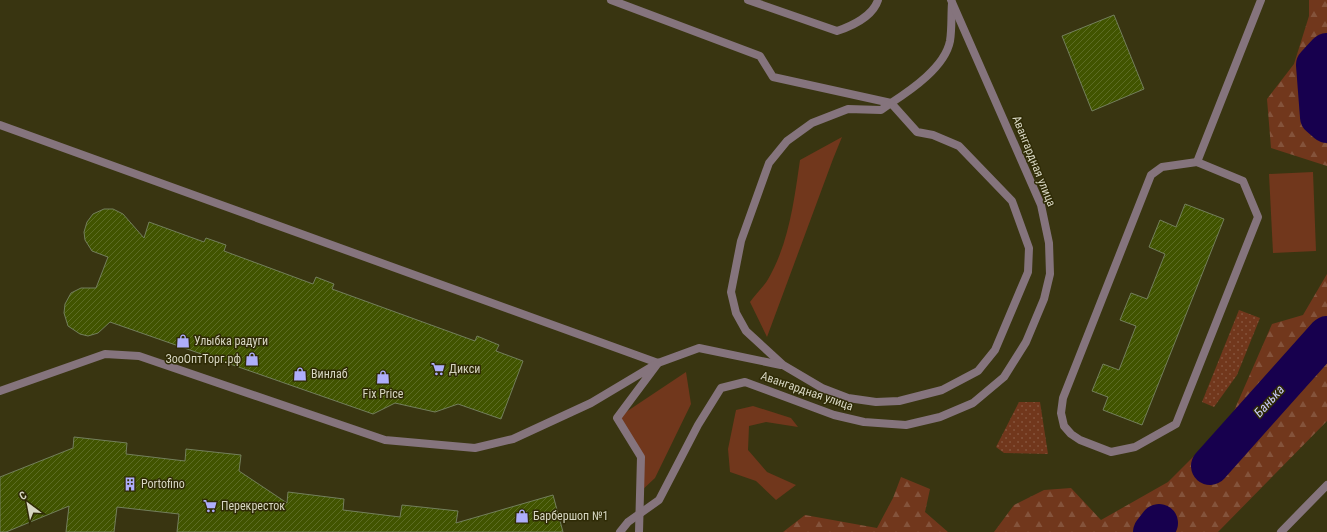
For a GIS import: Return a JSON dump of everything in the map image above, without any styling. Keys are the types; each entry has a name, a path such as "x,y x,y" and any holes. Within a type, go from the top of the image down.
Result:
{"street":[{"path":"611,0 760,56 773,77 891,104 917,132 933,135 959,146 1012,201 1029,248 1028,272 995,350 978,371 942,390 899,400 876,402 848,398 822,388 783,365 746,331 736,313 731,292 741,241 769,163 787,141 812,123 848,108 881,110 891,104 914,88 930,73 941,59 949,42 951,2"},
{"path":"748,0 837,31 849,27 865,17 878,0"},
{"path":"1196,162 1260,0"},
{"name":"Авангардная улица","path":"620,532 628,522 659,500 698,425 720,388 745,382 834,415 864,422 906,425 940,417 973,403 1004,377 1026,342 1044,299 1050,274 1049,243 1041,205 1029,174 951,2"},
{"path":"0,125 658,363"},
{"path":"1196,162 1242,181 1258,217 1176,424 1135,447 1111,452 1080,440 1071,434 1064,426 1061,413 1063,398 1151,175 1162,167 1196,162"},
{"path":"0,391 105,354 139,356 385,440 475,448 513,439 591,403 658,363 699,348 783,365"},
{"path":"639,532 641,457 617,418 658,363"},
{"path":"1281,532 1327,486"}],"green space":[{"path":"1309,0 1327,0 1327,166 1271,148 1267,99 1294,64 1309,16"},
{"path":"842,137 767,337 750,302 767,281 781,252 790,222 800,160"},
{"path":"1313,172 1316,251 1273,253 1269,174"},
{"path":"1327,274 1327,421 1218,532 994,532 1014,505 1044,490 1071,488 1101,520 1168,482 1230,420 1272,324 1303,315"},
{"path":"1239,310 1260,318 1237,375 1214,407 1202,402"},
{"path":"686,372 691,404 655,478 640,492 641,457 617,418"},
{"path":"1019,402 1040,402 1048,454 1004,453 996,447"},
{"path":"753,406 791,418 798,427 766,422 749,426 748,450 767,472 796,485 776,500 756,481 730,472 728,449 736,410"},
{"path":"901,477 930,489 925,512 948,532 783,532 805,515 877,528 893,498"}],"building":[{"path":"1114,15 1144,89 1092,111 1062,36"},
{"path":"1185,204 1224,219 1142,425 1103,410 1108,397 1092,391 1103,364 1119,370 1136,326 1120,320 1131,293 1147,299 1165,254 1149,247 1160,220 1176,227"},
{"path":"104,209 113,209 123,214 144,238 149,222 204,242 206,238 226,245 224,251 313,284 316,277 334,284 332,289 475,341 477,336 499,345 496,351 523,361 501,419 458,404 435,412 395,403 373,414 110,322 98,333 88,336 80,334 68,326 64,313 65,304 71,293 81,288 96,288 108,257 92,251 85,240 84,232 87,222 93,214"},
{"name":"Portofino","path":"74,437 127,443 126,454 185,461 186,449 241,455 239,471 287,503 288,492 344,499 343,510 400,517 402,505 458,511 456,523 553,495 563,532 177,532 179,514 117,507 114,532 66,532 69,506 6,532 0,532 0,477 73,448"}],"waterway":[{"name":"Банька","path":"1327,52 1315,65 1319,117 1327,124"},
{"name":"Банька","path":"1210,466 1327,335"},
{"name":"Банька","path":"1152,532 1159,523"}],"place":[{"name":"Улыбка радуги","path":"183,341"},
{"name":"ЗооОптТорг.рф","path":"252,359"},
{"name":"Дикси","path":"438,369"},
{"name":"Винлаб","path":"300,374"},
{"name":"Fix Price","path":"383,377"},
{"name":"Portofino","path":"130,484"},
{"name":"Перекресток","path":"210,506"},
{"name":"Барбершоп №1","path":"522,516"}]}
